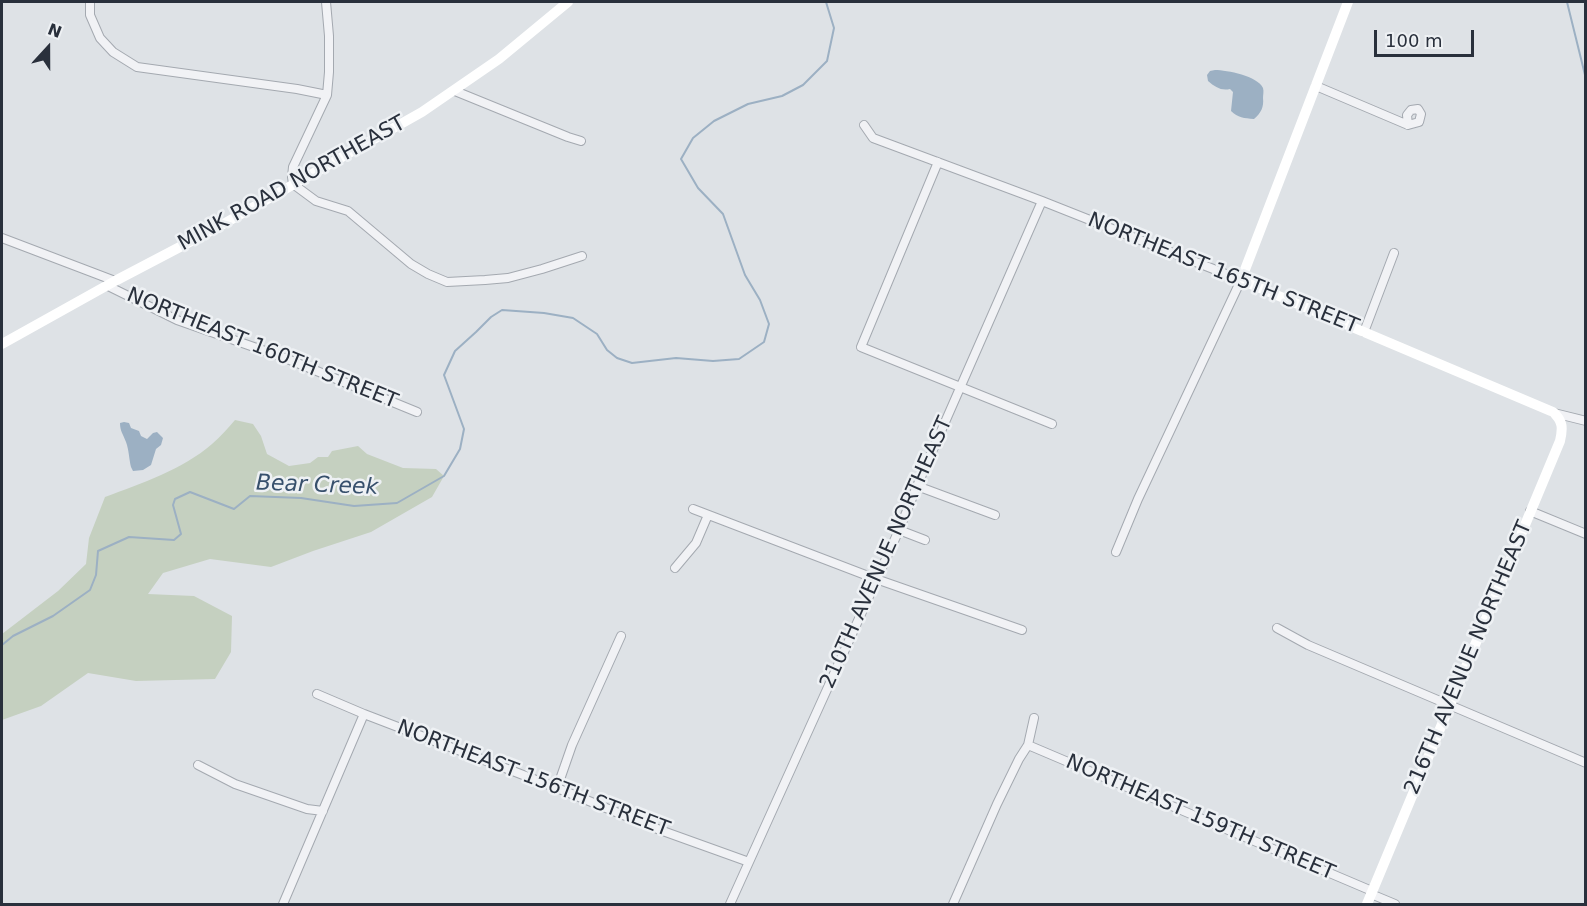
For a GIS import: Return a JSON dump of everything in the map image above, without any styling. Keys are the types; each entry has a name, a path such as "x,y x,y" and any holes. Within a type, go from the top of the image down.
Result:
{"street":[{"path":"90,2 90,15 100,38 113,52 137,67 327,95"},
{"path":"327,2 329,72 327,95 293,167 293,184 316,201 348,211 411,264 447,282 508,278 582,256"},
{"name":"MINK ROAD NORTHEAST","path":"2,344 218,227 422,112 507,53 568,2"},
{"path":"1116,552 1138,498 1240,280 1348,2"},
{"path":"1316,86 1408,125"},
{"path":"455,91 581,141"},
{"name":"NORTHEAST 165TH STREET","path":"864,125 873,138 1042,201 1240,280 1553,412 1586,421"},
{"path":"938,162 861,347 1052,424"},
{"name":"210TH AVENUE NORTHEAST","path":"730,904 899,530 1042,201"},
{"name":"NORTHEAST 160TH STREET","path":"2,238 111,284 177,320 285,358 417,412"},
{"path":"1364,332 1394,253"},
{"name":"216TH AVENUE NORTHEAST","path":"1366,904 1562,432 1560,420 1553,412"},
{"path":"917,486 995,515"},
{"path":"693,509 876,579 1022,630"},
{"path":"1530,511 1586,534"},
{"path":"675,568 696,543 708,515"},
{"path":"899,530 925,540"},
{"path":"1277,628 1308,645 1586,763"},
{"path":"557,788 572,745 621,636"},
{"name":"NORTHEAST 156TH STREET","path":"317,694 660,830 749,862"},
{"path":"283,904 364,714"},
{"path":"953,904 997,804 1028,745 1034,718"},
{"name":"NORTHEAST 159TH STREET","path":"1028,745 1372,892 1395,904"},
{"path":"198,765 235,784 322,812"}],"green space":[{"path":"235,420 253,424 261,436 267,454 289,466 310,463 318,457 328,457 332,451 358,446 367,454 403,468 436,469 444,476 432,497 371,532 271,567 210,559 163,573 148,594 194,596 232,616 231,652 215,679 136,681 88,673 41,706 2,720 2,634 58,591 86,564 89,538 105,497 161,475 188,461 212,444"}],"water":[{"path":"1210,71 1242,74 1260,84 1263,89 1263,104 1254,119 1244,118 1231,111 1233,92 1230,89 1218,88 1208,81 1207,75"},
{"path":"120,423 129,423 131,428 139,431 141,436 147,439 157,432 163,438 161,445 156,449 151,465 143,470 133,471 131,467 127,445 120,426"}],"waterway":[{"name":"Bear Creek","path":"2,645 13,636 53,616 90,590 96,575 98,551 129,537 174,540 181,534 173,505 175,499 190,492 234,509 250,496 301,498 354,506 397,503 444,476 460,449 464,429 444,375 455,351 491,317 502,310 573,318 597,334 607,350 617,358 632,363 676,358 713,361 739,359 764,342 769,324 760,300 745,275 723,214 698,188 681,159 693,138 714,121 748,104 782,96 803,85 827,61 834,28 826,2"},
{"path":"1567,2 1586,79"}]}
